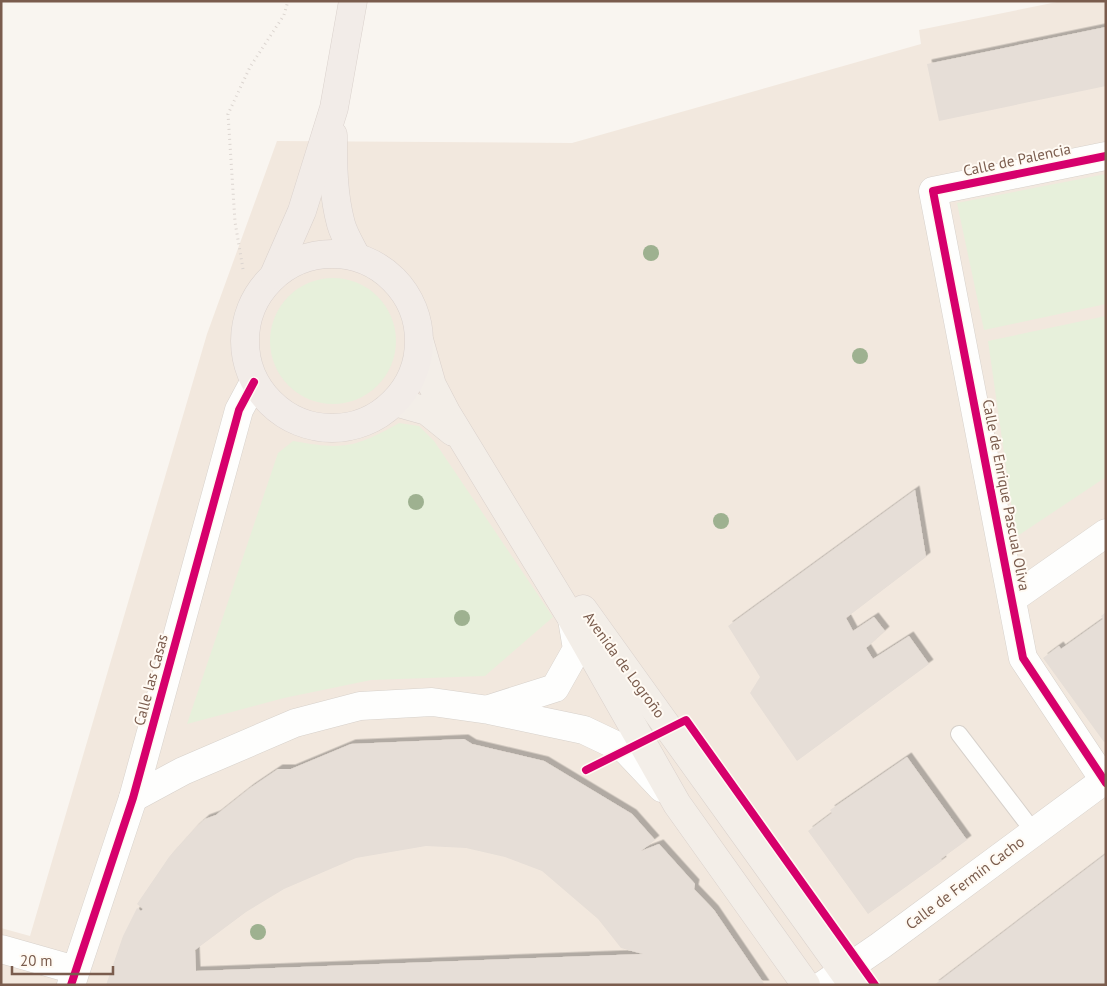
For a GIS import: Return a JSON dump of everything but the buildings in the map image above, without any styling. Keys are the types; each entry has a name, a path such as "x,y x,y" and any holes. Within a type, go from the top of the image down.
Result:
{"highway":[{"path":"274,275 302,211 334,108 353,1"},
{"path":"334,108 332,169 336,197 341,225 356,256"},
{"path":"334,253 356,256 382,268 403,288 416,314 420,342 417,364 408,385 395,402 373,419 346,428 319,428 293,420 270,404 254,382 245,354 245,325 255,297 274,275 292,263 312,255 334,253"}],"main road":[{"name":"Avenida de Logroño","path":"420,342 432,385 464,442 572,620 677,804 806,985"},
{"name":"Avenida de Logroño","path":"395,402 427,411 443,422 464,442 840,980"}],"street":[{"name":"Calle de Palencia","path":"933,191 1106,156"},
{"name":"Calle de Enrique Pascual Oliva","path":"933,191 1023,658 1105,780"},
{"name":"Calle las Casas","path":"73,977 132,798 230,439 239,410 254,382"},
{"path":"1012,599 1106,533"},
{"path":"488,710 554,688 577,650 572,620"},
{"path":"132,798 183,771 295,723 360,706 432,702 488,710 584,730 626,750 677,804"},
{"name":"Calle de Fermín Cacho","path":"840,980 880,946 1105,780"},
{"path":"1,949 73,977"}],"lane":[{"path":"959,734 1034,832"}],"path":[{"path":"255,297 240,263 235,222 228,114 250,67 284,15 288,1"}],"shaded area":[{"path":"1062,1 1106,1 1106,985 1,985 1,928 30,936 207,334 277,141 572,143 921,44 919,30"}],"green space":[{"path":"1106,174 1106,304 984,330 957,203"},
{"path":"333,278 357,282 378,296 392,317 396,341 392,365 378,386 357,400 333,404 309,400 288,386 274,365 270,341 274,317 288,296 309,282"},
{"path":"1106,316 1106,477 1016,537 988,341"},
{"path":"399,423 419,426 434,441 553,617 485,676 371,680 284,698 187,724 278,453 293,441 324,446 348,445 371,438"}],"cycle path":[{"path":"1106,156 933,191 1023,658 1106,783"},
{"path":"71,985 133,798 239,410 254,382"},
{"path":"586,770 686,720 875,985"}]}
